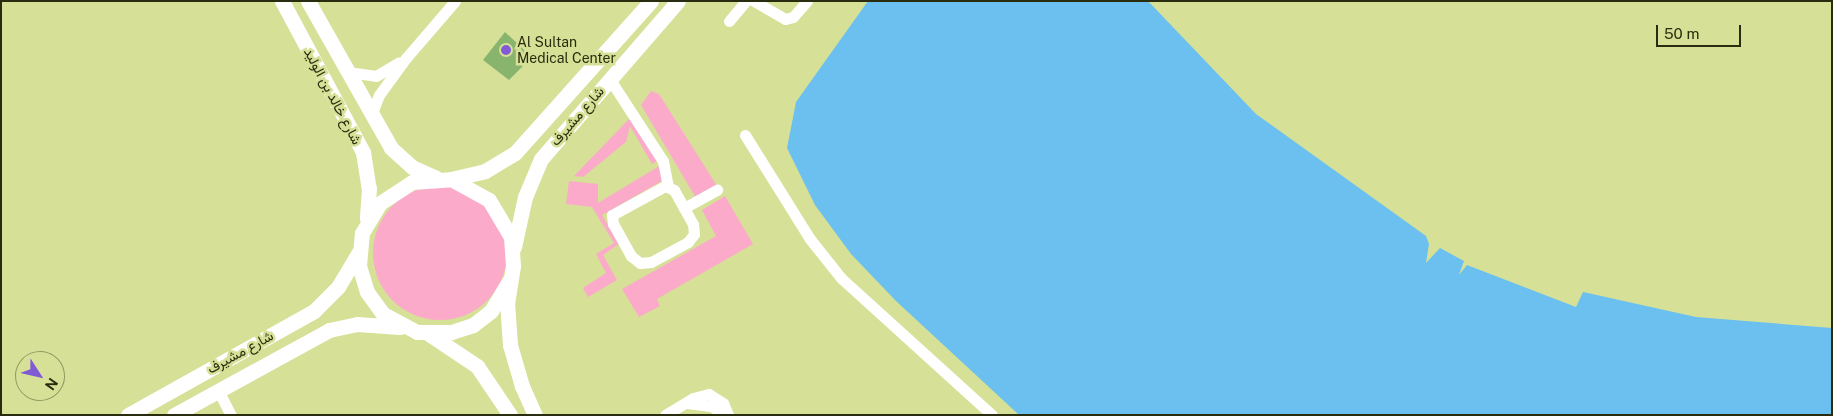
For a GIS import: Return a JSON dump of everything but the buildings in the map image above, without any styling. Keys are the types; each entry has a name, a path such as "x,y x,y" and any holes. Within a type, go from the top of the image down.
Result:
{"main road":[{"name":"شارع خالد بن الوليد","path":"282,1 363,152 369,188 366,224"},
{"name":"شارع خالد بن الوليد","path":"308,1 372,113 382,136 400,159 445,179"},
{"name":"شارع مشيرف","path":"445,179 485,171 515,153 651,1"},
{"name":"شارع مشيرف","path":"513,251 525,197 541,159 609,78 678,1"},
{"path":"510,415 477,366 428,334 406,328 384,314 367,292 359,252 366,224 380,203 395,191 412,182 445,179 478,191 499,211 513,251 509,281 510,345 522,386 535,415"},
{"name":"شارع مشيرف","path":"128,415 314,311 338,287 359,252"},
{"path":"428,334 456,331 482,318 499,302 509,281"},
{"name":"شارع مشيرف","path":"174,415 329,330 357,324 406,328"}],"street":[{"path":"372,113 379,95 406,58 455,1"},
{"path":"729,21 746,1"},
{"path":"754,1 789,19 806,1"},
{"path":"348,72 376,76 406,58"},
{"path":"609,78 663,162 668,186 684,208 694,229 692,239 651,262 635,260 613,224 612,215 658,188 668,186"},
{"path":"745,135 810,239 835,272 992,415"},
{"path":"684,208 717,190"},
{"path":"218,390 231,415"},
{"path":"665,415 709,394 723,403 727,415"}],"shaded area":[{"path":"651,91 659,94 719,189 696,198 641,105"},
{"path":"631,117 657,161 652,164 630,126 626,142 583,177 574,176"},
{"path":"661,165 667,178 602,215 619,244 603,255 617,280 588,297 583,288 606,273 596,254 614,243 592,207 566,204 569,181 598,184 598,203"},
{"path":"440,186 466,191 477,197 487,206 496,216 502,227 507,253 502,279 496,290 487,300 477,309 466,315 440,320 414,315 403,309 393,300 384,290 378,279 373,253 378,227 384,216 393,206 403,197 414,191"},
{"path":"725,196 753,244 657,299 660,306 639,317 622,289 716,236 702,210"}],"water":[{"path":"868,1 1148,1 1256,114 1426,236 1429,244 1426,263 1440,248 1464,261 1459,275 1467,265 1576,307 1583,292 1696,317 1832,328 1832,415 1019,415 896,301 851,254 815,205 787,148 796,102"}],"place":[{"name":"Al Sultan Medical Center","path":"506,50"}]}
